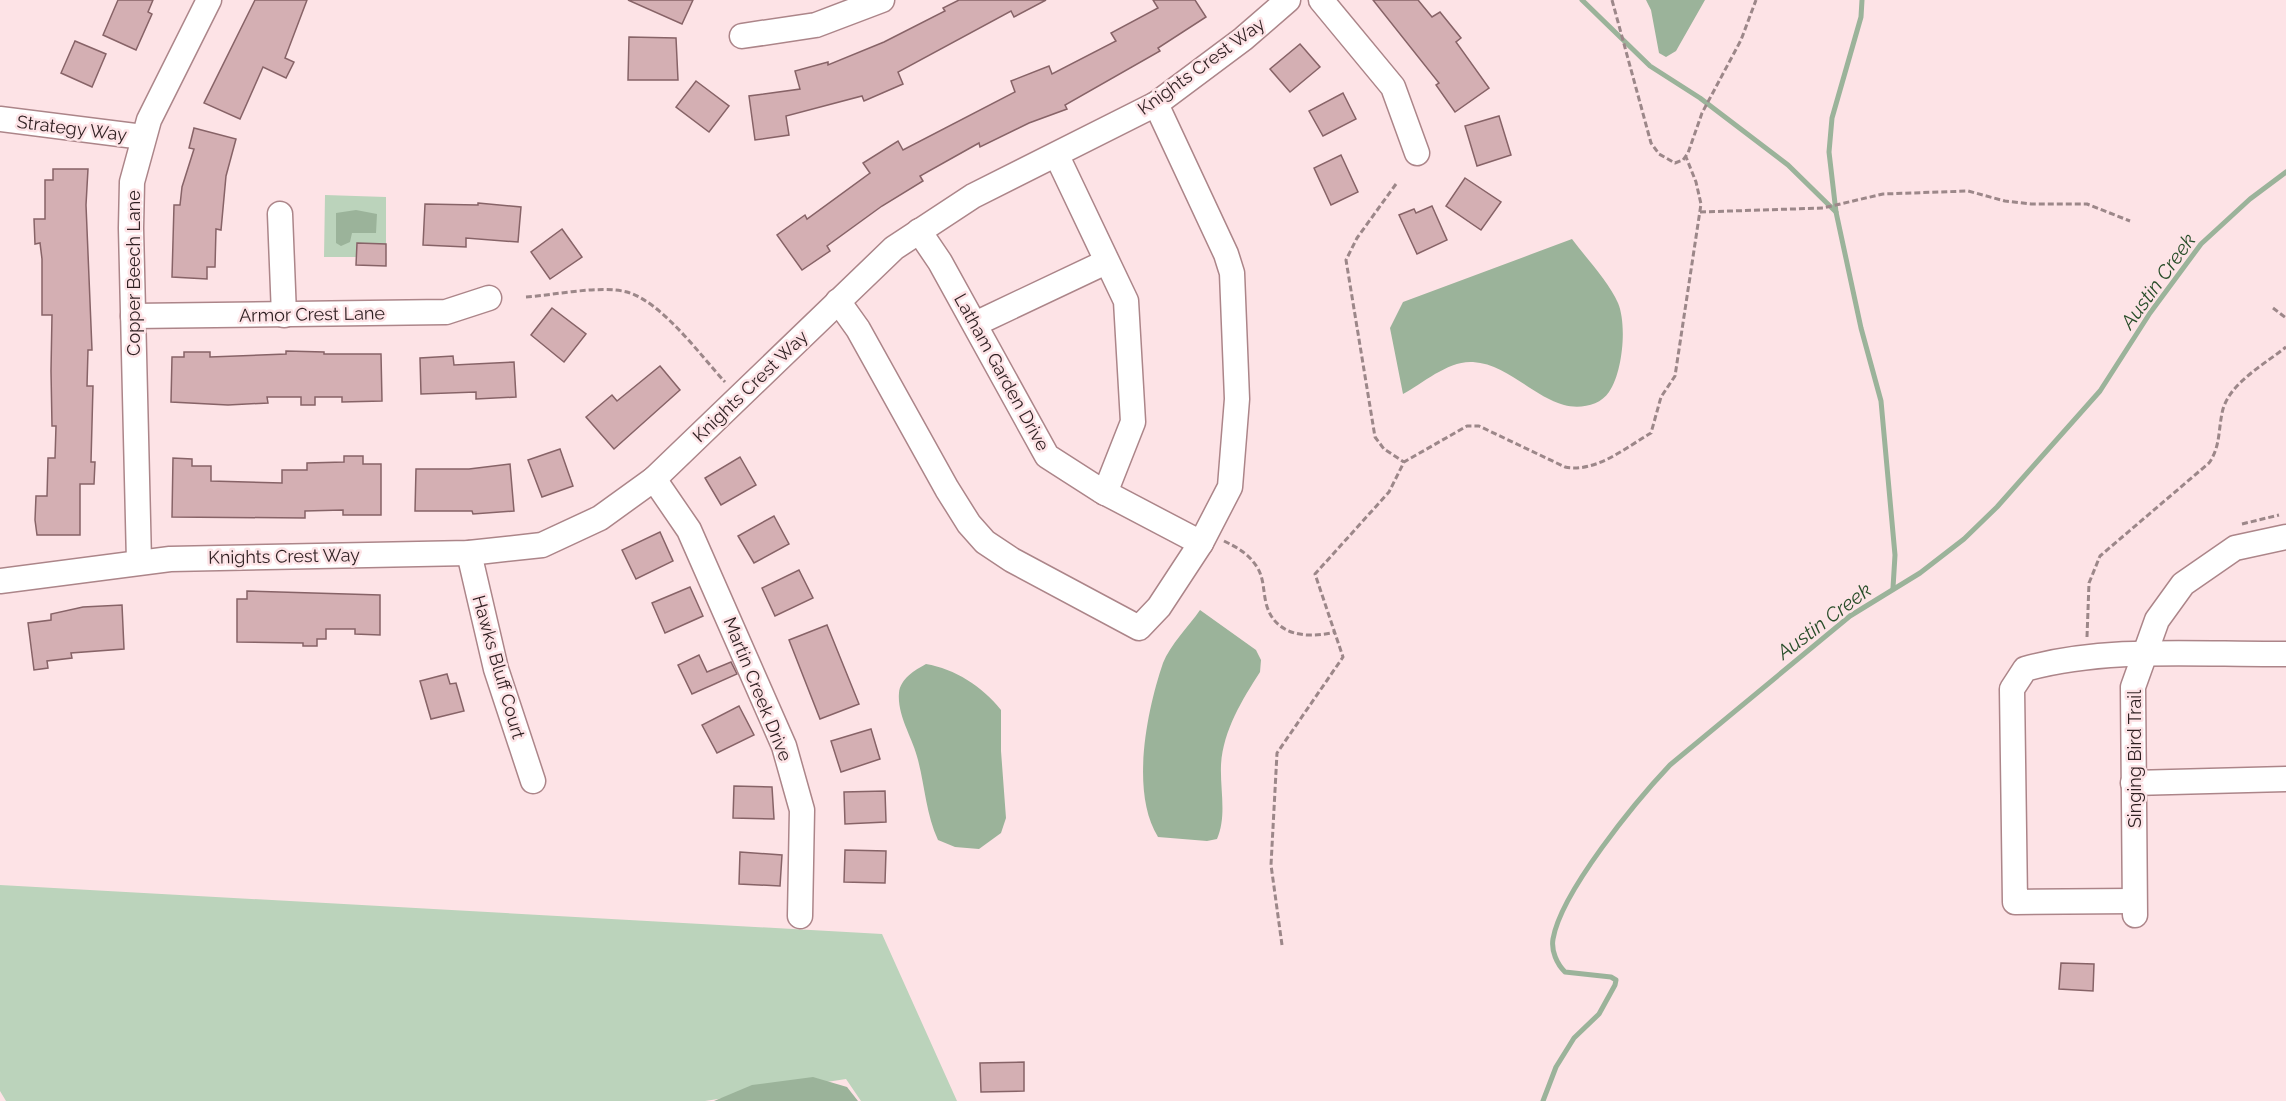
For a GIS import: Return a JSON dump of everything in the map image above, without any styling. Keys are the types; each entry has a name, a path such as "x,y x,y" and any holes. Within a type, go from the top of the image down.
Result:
{"street":[{"name":"Copper Beech Lane","path":"139,562 132,182 149,120 209,0"},
{"path":"742,36 816,25 882,0"},
{"name":"Knights Crest Way","path":"0,581 139,562 279,555 469,553 542,544 600,518 654,479 894,248 973,196 1057,156 1156,104 1243,39 1288,0"},
{"path":"1321,0 1393,87 1416,153"},
{"path":"838,301 858,329 969,524 985,542 1012,560 1139,628 1159,607 1210,541 1230,487 1237,399 1232,273 1226,254 1156,104"},
{"name":"Strategy Way","path":"0,119 143,137"},
{"path":"1057,156 1126,301 1133,422 1105,493"},
{"path":"280,214 284,315"},
{"name":"Latham Garden Drive","path":"919,231 940,262 1047,456 1105,493 1210,541"},
{"path":"975,324 1106,262"},
{"name":"Armor Crest Lane","path":"133,316 446,312 489,298"},
{"name":"Martin Creek Drive","path":"654,479 688,530 784,746 802,810 800,916"},
{"name":"Singing Bird Trail","path":"2144,655 2060,659 2025,669 2012,689 2015,902 2135,909 2133,687 2157,620 2183,584 2235,548 2286,537"},
{"name":"Hawks Bluff Court","path":"469,553 496,669 533,781"},
{"path":"2144,655 2286,654"},
{"path":"2133,783 2286,779"}],"path":[{"path":"1611,0 1651,143 1667,160 1675,163 1686,156 1702,113 1741,40 1756,0"},
{"path":"1282,945 1271,865 1277,753 1343,657 1315,573 1389,492 1395,473 1404,462 1467,426 1479,426 1565,467 1579,470 1596,465 1651,433 1661,397 1675,376 1700,212 1696,182 1686,156"},
{"path":"1396,184 1357,238 1346,260 1375,436 1384,449 1404,462"},
{"path":"1700,212 1822,208 1883,194 1968,191 1979,192 2005,201 2031,204 2087,204 2130,221"},
{"path":"526,297 610,290 637,296 646,300 661,313 725,382"},
{"path":"2273,308 2286,318"},
{"path":"2087,638 2089,583 2100,556 2209,463 2218,446 2227,400 2235,388 2286,347"},
{"path":"1210,541 1245,551 1258,568 1265,586 1266,603 1280,626 1301,636 1335,632"}],"shaded area":[{"path":"1646,0 1705,0 1676,51 1666,57 1659,53 1651,10"},
{"path":"325,195 386,197 386,244 357,243 356,257 324,257"},
{"path":"356,210 377,214 376,233 352,233 350,242 341,246 336,243 336,213"},
{"path":"1572,239 1609,287 1621,312 1623,335 1618,373 1605,397 1589,405 1576,407 1564,405 1541,395 1497,368 1473,362 1464,362 1446,368 1403,394 1390,328 1403,302"},
{"path":"1200,610 1256,650 1261,660 1260,672 1240,705 1225,740 1221,765 1222,821 1217,839 1207,841 1158,837 1150,819 1143,775 1147,727 1163,663"},
{"path":"926,664 957,674 977,686 1001,710 1001,751 1006,818 1001,833 979,849 955,847 938,840 931,820 916,752 899,702 902,683"},
{"path":"0,885 882,934 957,1101 861,1101 846,1079 705,1101 6,1101 0,1091"},
{"path":"813,1077 847,1087 858,1101 714,1101 752,1085"}],"building":[{"path":"118,0 153,0 148,12 152,14 136,50 103,35"},
{"path":"255,0 307,0 285,58 294,62 286,78 263,67 240,119 204,103"},
{"path":"628,0 693,0 682,24"},
{"path":"959,0 1046,0 1014,17 1011,11 898,72 903,84 864,101 862,96 786,116 789,135 755,140 749,96 800,89 795,71 828,62 828,65 884,42 945,11 943,8"},
{"path":"1153,0 1195,0 1206,17 1158,48 1160,51 1065,105 1067,109 1029,123 980,147 979,143 920,176 923,181 882,206 827,246 830,251 802,270 777,235 805,215 807,219 870,173 863,163 898,141 903,150 1015,92 1011,81 1049,66 1052,74 1116,41 1111,33 1158,8"},
{"path":"1373,0 1418,0 1432,17 1440,12 1461,38 1456,42 1489,88 1455,112 1436,85 1439,83"},
{"path":"629,37 676,38 678,80 628,80"},
{"path":"75,41 106,54 92,87 61,73"},
{"path":"1300,44 1320,67 1290,92 1270,69"},
{"path":"696,81 729,106 709,132 676,107"},
{"path":"1343,93 1356,119 1323,136 1309,111"},
{"path":"1499,116 1511,155 1477,166 1465,126"},
{"path":"194,128 236,139 226,176 221,230 216,229 215,267 207,267 207,279 172,277 174,205 180,205 182,187 194,149 189,148"},
{"path":"1341,155 1358,192 1331,205 1314,168"},
{"path":"53,169 88,169 86,205 92,350 88,350 87,386 93,386 91,462 95,462 94,484 80,484 80,535 37,535 35,520 36,496 47,496 48,458 55,458 56,426 52,426 52,315 42,315 42,259 40,243 35,244 34,219 45,219 45,180 53,180"},
{"path":"1465,178 1501,202 1481,230 1446,206"},
{"path":"478,203 521,207 518,242 466,238 466,247 423,245 425,204 478,205"},
{"path":"1432,206 1447,240 1417,254 1399,215 1414,209 1416,213"},
{"path":"562,229 582,257 550,279 531,252"},
{"path":"357,243 386,244 386,266 356,265"},
{"path":"552,308 586,334 564,362 531,335"},
{"path":"286,351 381,354 382,401 342,402 342,397 315,397 315,405 301,405 301,397 267,397 268,403 228,405 171,402 172,357 184,357 184,352 210,352 210,357 286,354"},
{"path":"453,356 454,365 514,362 516,397 476,399 476,392 421,394 420,358"},
{"path":"660,366 680,390 614,449 586,417 612,395 617,401"},
{"path":"560,449 573,486 542,497 528,460"},
{"path":"344,456 363,456 363,464 381,464 381,515 343,515 343,510 305,511 305,518 172,517 173,458 192,459 192,466 211,466 211,481 282,483 282,470 307,470 307,463 344,462"},
{"path":"740,457 756,485 721,505 705,478"},
{"path":"510,464 514,511 473,514 472,511 415,511 416,469 469,469"},
{"path":"774,516 789,544 754,563 738,536"},
{"path":"660,532 673,561 636,579 622,550"},
{"path":"799,570 813,598 775,616 762,588"},
{"path":"690,587 703,616 665,633 652,603"},
{"path":"247,591 380,595 380,635 355,634 355,629 326,629 326,639 317,639 317,646 303,646 303,643 237,642 237,599 247,599"},
{"path":"122,605 124,649 71,653 72,658 47,661 48,668 34,670 28,623 51,620 51,614 83,607"},
{"path":"827,625 859,704 820,719 789,640"},
{"path":"699,655 707,672 731,662 737,674 692,694 678,665"},
{"path":"447,674 450,684 456,683 464,711 431,719 420,681"},
{"path":"739,706 754,735 717,753 702,725"},
{"path":"871,729 880,759 841,772 831,741"},
{"path":"734,786 772,787 774,819 733,818"},
{"path":"885,791 886,822 845,824 844,792"},
{"path":"845,850 886,851 885,883 844,882"},
{"path":"740,852 782,855 780,886 739,884"},
{"path":"2061,963 2094,964 2093,991 2059,989"},
{"path":"1024,1062 1024,1091 981,1092 980,1063"}],"waterway":[{"path":"1582,0 1650,66 1700,98 1788,165 1836,212"},
{"path":"1862,0 1861,17 1832,118 1829,152 1836,212 1861,328 1881,401 1895,555 1893,588"},
{"name":"Austin Creek","path":"1543,1101 1556,1067 1574,1038 1599,1014 1615,985 1616,980 1611,977 1565,972 1555,957 1553,939 1570,897 1620,823 1670,765 1850,616 1920,573 1964,539 1997,507 2100,391 2150,313 2201,244 2250,199 2286,172"}]}
